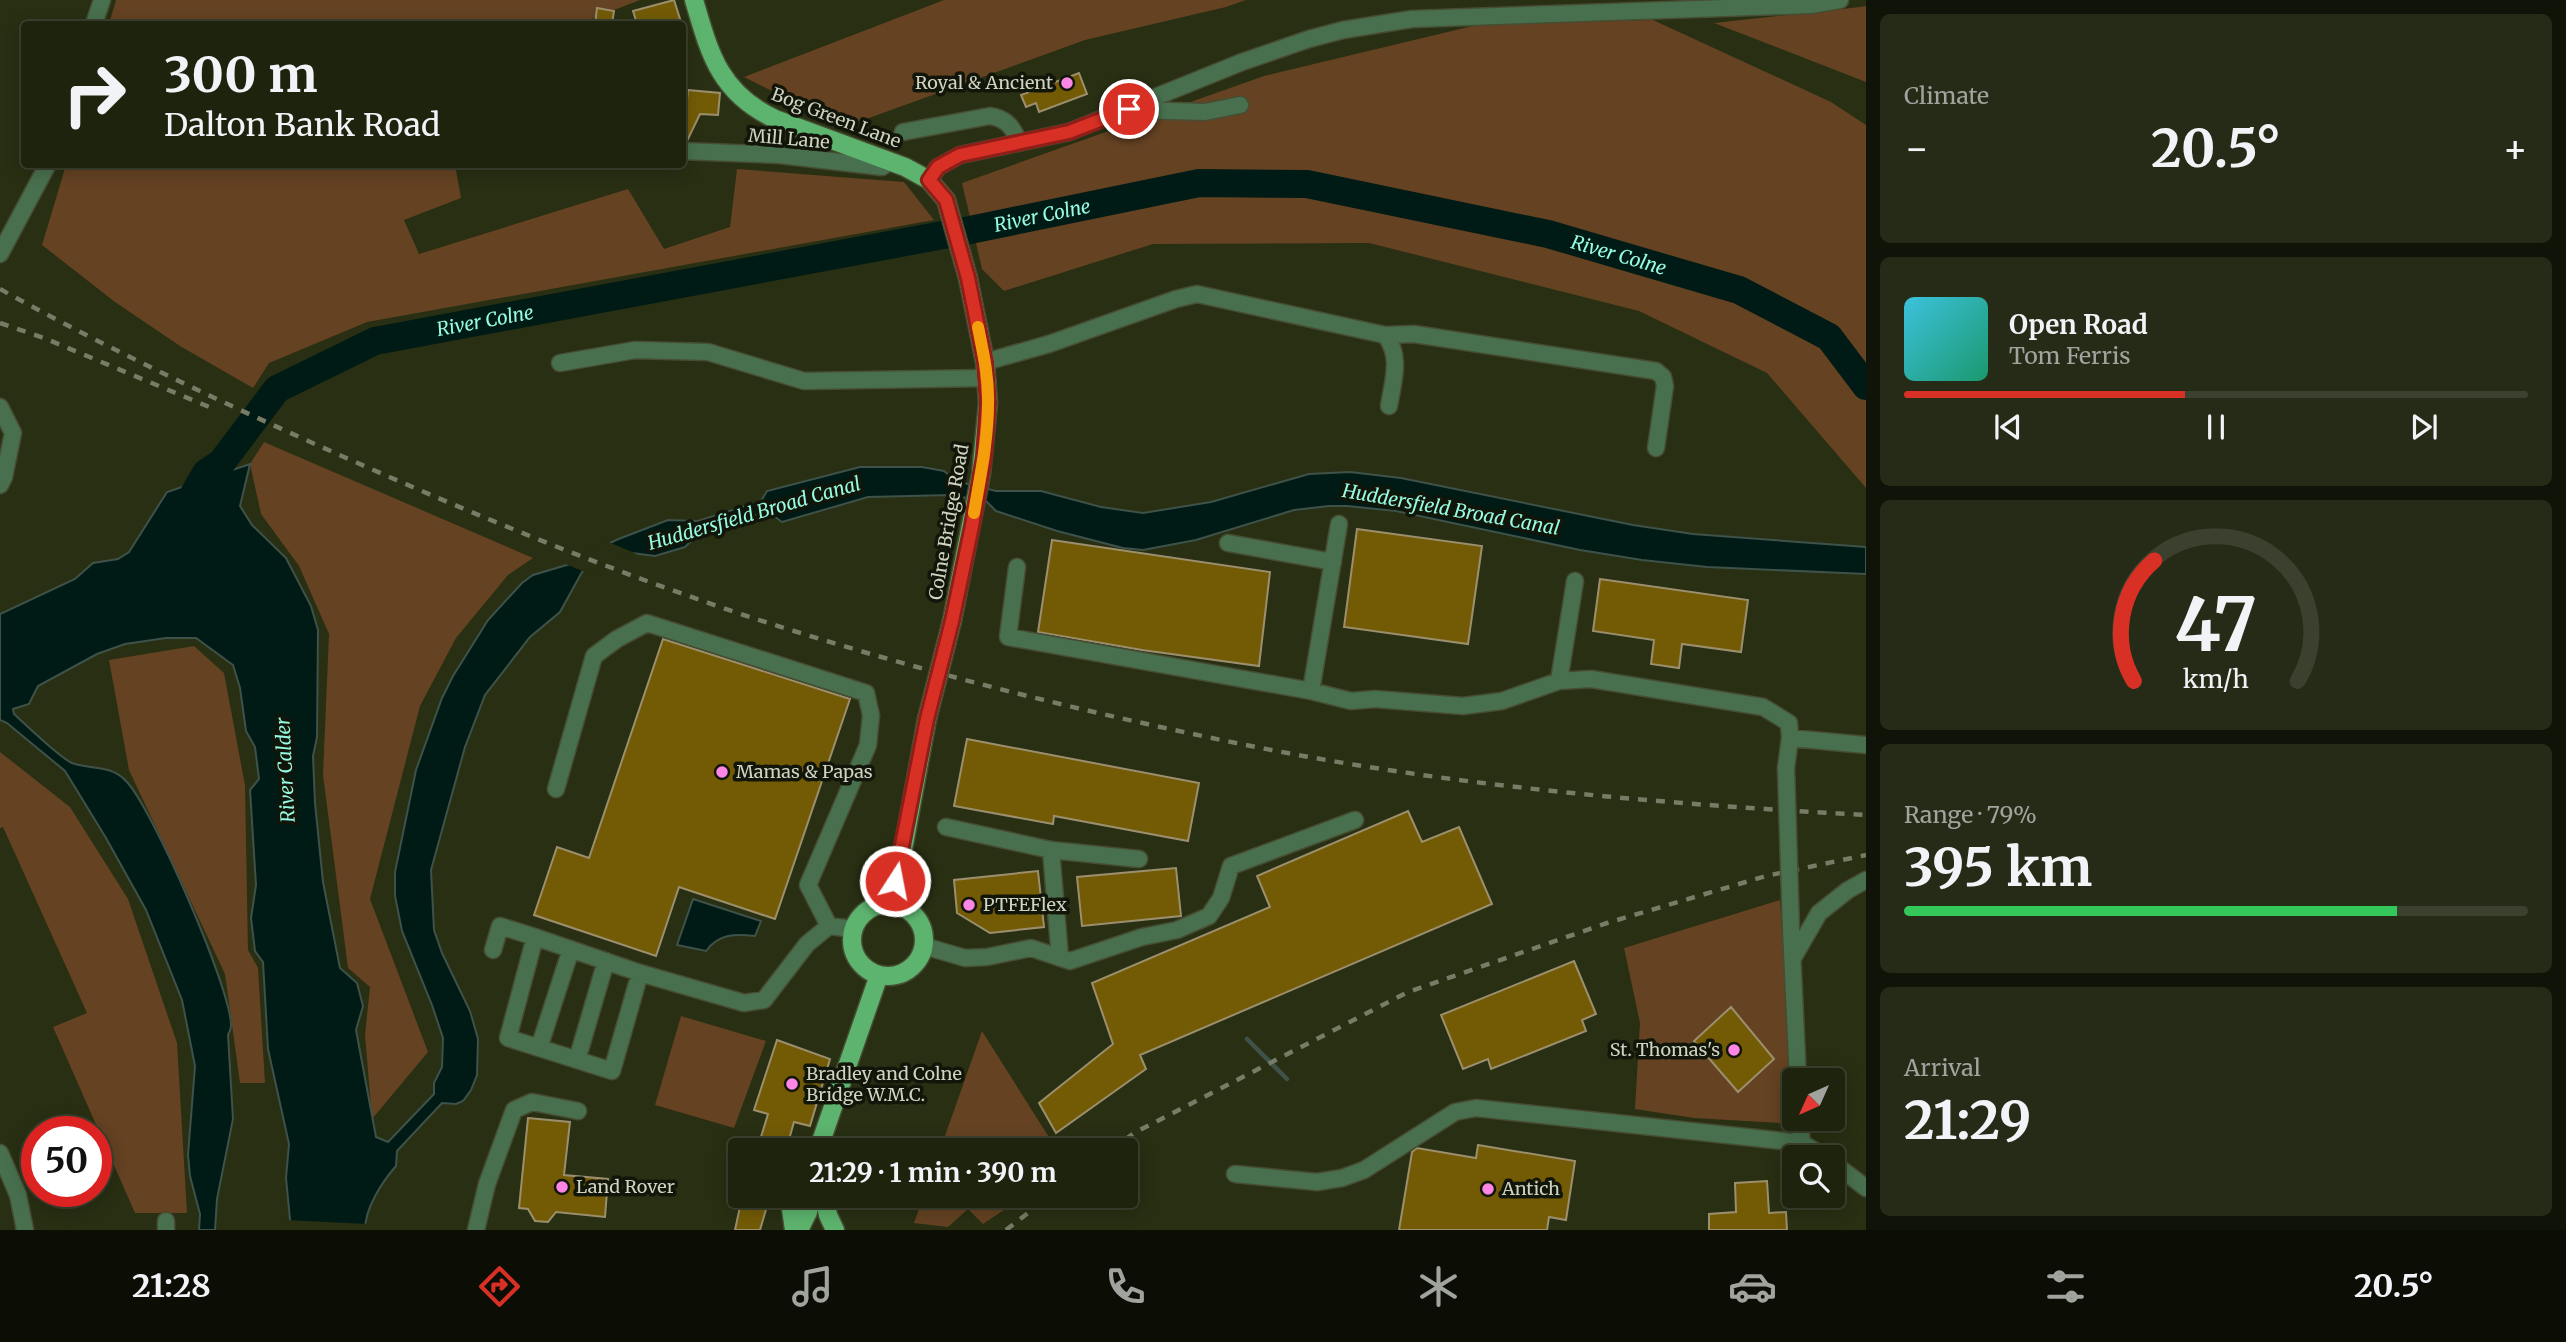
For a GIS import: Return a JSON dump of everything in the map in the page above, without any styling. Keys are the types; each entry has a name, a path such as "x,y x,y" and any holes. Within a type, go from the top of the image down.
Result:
{"main road":[{"name":"Bog Green Lane","path":"694,0 721,76 735,93 756,110 898,164"},
{"name":"Colne Bridge Road","path":"893,904 927,719 972,526 984,457 988,403 986,370 968,278 946,200 929,180 898,164"},
{"path":"883,904 893,904 914,914 924,934 924,946 920,957 905,972 894,976 879,975 861,964 854,954 851,942 853,929 864,912 883,904"},
{"path":"822,1138 879,975"},
{"path":"791,1208 796,1230"},
{"path":"796,1230 809,1208"},
{"path":"826,1208 835,1230"}],"street":[{"path":"95,21 102,0"},
{"path":"929,180 938,167 960,155 1069,132 1242,62 1343,30 1412,19 1811,5 1840,0"},
{"path":"1129,109 1205,112 1240,105"},
{"path":"903,132 990,116 1000,118 1013,128 1017,143"},
{"name":"Mill Lane","path":"686,151 780,155 882,167 898,164"},
{"path":"0,254 46,168"},
{"path":"560,363 635,350 708,352 804,381 986,370 1049,344 1197,294 1385,335 1414,334 1656,371 1663,377 1665,386 1656,448"},
{"path":"1385,335 1393,345 1396,365 1390,406"},
{"path":"0,407 13,433 1,479"},
{"path":"1311,691 1339,524"},
{"path":"1228,543 1333,562"},
{"path":"1017,567 1008,637 1311,691 1350,701 1376,699 1463,706 1502,701 1559,681 1591,679 1763,707 1789,723 1786,768 1798,1068"},
{"path":"1559,681 1575,581"},
{"path":"556,789 594,656 617,639 647,623 866,693 871,715 869,745 808,885 829,926"},
{"path":"1790,738 1866,745"},
{"path":"924,946 965,958 987,957 1031,948 1070,961 1142,936 1177,930 1209,916 1222,898 1231,866 1355,820"},
{"path":"946,827 1051,850 1139,859"},
{"path":"1051,850 1060,958"},
{"path":"1793,958 1819,914 1848,890 1866,880"},
{"path":"493,950 500,926 640,973 744,1003 764,1000 807,944 829,926 853,929"},
{"path":"535,937 508,1038 611,1071 640,973"},
{"path":"539,1048 571,949"},
{"path":"576,1060 606,961"},
{"path":"476,1230 487,1184 513,1110 531,1102 578,1111"},
{"path":"1236,1174 1317,1182 1342,1178 1364,1170 1455,1112 1476,1108 1805,1145"},
{"path":"1801,1131 1802,1143"},
{"path":"0,1153 18,1195 25,1230"},
{"path":"1845,1173 1866,1188"}],"shaded area":[{"path":"116,0 640,0 586,21 110,21"},
{"path":"944,0 1246,0 1085,40 844,127 744,77"},
{"path":"1866,6 1866,82 1714,23 1860,7"},
{"path":"1653,20 1831,102 1866,125 1866,488 1767,373 1639,311 1369,243 1153,244 1004,291 982,269 962,183 1264,76 1481,24"},
{"path":"65,168 456,168 461,198 404,220 419,254 628,189 664,249 730,227 737,169 904,182 934,220 367,322 269,363 253,388 180,346 115,302 42,245"},
{"path":"264,442 533,558 508,575 456,638 420,706 370,899 428,1052 372,1119 365,1035 370,987 348,968 323,775 329,634 299,566 261,514 250,464"},
{"path":"194,646 224,673 245,785 248,950 258,968 265,1083 240,1083 225,974 129,770 109,660"},
{"path":"0,752 70,807 128,899 177,1043 187,1213 135,1213 112,1161 112,1116 92,1116 53,1027 87,1013 3,827 0,828"},
{"path":"1780,900 1791,1068 1782,1068 1782,1123 1694,1118 1635,1109 1640,1023 1624,948"},
{"path":"681,1016 766,1041 734,1128 655,1105"},
{"path":"982,1031 1049,1138 944,1138"},
{"path":"919,1208 1007,1208 983,1224 968,1209 948,1227 914,1223"}],"water":[{"path":"250,464 240,506 252,525 286,558 311,606 318,630 317,737 313,756 323,882 340,968 357,983 363,1006 356,1030 376,1137 388,1142 434,1094 434,1083 442,1067 443,1038 402,931 395,896 395,872 416,770 442,698 488,620 522,583 533,575 570,564 616,540 668,520 698,521 761,501 767,491 860,467 922,467 944,471 956,481 996,491 1041,491 1101,507 1143,513 1211,502 1309,474 1350,472 1401,478 1633,525 1693,534 1866,547 1866,574 1707,567 1642,560 1580,550 1396,511 1347,506 1294,510 1196,540 1143,550 1123,548 1057,531 996,511 987,502 952,495 868,497 782,522 767,511 702,531 685,547 655,556 625,552 582,572 560,612 530,637 485,695 465,747 431,870 434,930 470,1011 478,1039 477,1075 463,1101 456,1104 442,1103 397,1151 396,1166 375,1196 365,1230 291,1230 286,1178 289,1144 268,1049 263,962 255,951 251,918 256,885 250,790 259,779 255,747 246,731 240,688 233,665 196,638 166,638 125,644 97,654 38,686 29,704 13,709 14,714 67,760 113,772 126,781 138,797 171,860 218,975 228,1005 231,1025 228,1035 233,1119 217,1199 215,1230 199,1230 200,1214 190,1176 188,1155 195,1066 182,1000 146,910 65,771 0,720 0,614 75,579 93,563 118,559 129,552 167,492"},
{"path":"693,899 761,921 755,936 735,935 722,938 706,951 677,945"}],"pier":[{"path":"606,541 637,554 626,555 587,573 563,563"},
{"path":"286,1220 369,1224 369,1230 287,1230"}],"building":[{"path":"674,0 681,21 636,21 633,11"},
{"path":"597,8 614,11 612,21 595,21"},
{"name":"Royal & Ancient","path":"1079,73 1087,94 1039,112 1036,103 1026,107 1021,95"},
{"path":"688,90 720,93 718,115 700,114 687,141"},
{"path":"1357,529 1482,546 1468,644 1344,627"},
{"path":"1052,540 1270,572 1259,666 1038,632"},
{"path":"1600,579 1748,600 1741,652 1682,644 1679,668 1651,664 1654,640 1593,631"},
{"name":"Mamas & Papas","path":"663,639 850,699 775,919 679,887 656,956 534,915 557,847 589,858"},
{"path":"967,739 1199,783 1188,841 1054,816 1053,824 954,806"},
{"path":"1408,811 1422,842 1459,827 1492,904 1140,1055 1146,1069 1056,1133 1039,1103 1113,1044 1092,983 1270,907 1257,876"},
{"path":"1176,868 1181,916 1082,926 1077,877"},
{"path":"1038,871 1044,927 990,933 957,913 954,880"},
{"path":"1574,961 1596,1014 1582,1020 1586,1031 1491,1069 1488,1059 1463,1069 1441,1015"},
{"name":"St. Thomas's","path":"1731,1007 1774,1059 1738,1092 1694,1041"},
{"name":"Bradley and Colne Bridge W.M.C.","path":"777,1040 830,1059 810,1126 794,1122 789,1138 761,1138 768,1114 754,1110"},
{"path":"528,1118 570,1122 564,1175 608,1179 605,1217 556,1212 548,1222 535,1221 528,1209 519,1208"},
{"name":"Antich","path":"1478,1145 1575,1161 1566,1220 1549,1217 1547,1230 1399,1230 1412,1152 1417,1148 1476,1158"},
{"path":"1767,1181 1769,1213 1786,1212 1787,1230 1709,1230 1709,1214 1736,1212 1735,1183"},
{"path":"740,1208 766,1208 760,1230 735,1230"}],"waterway":[{"name":"River Colne","path":"183,513 206,473 222,462 277,389 375,341 970,230 1199,183 1307,184 1548,234 1739,290 1829,337 1866,386"},
{"path":"1247,1039 1287,1079"}],"railway":[{"path":"0,289 127,356 213,397 446,501 652,583 756,619 880,657 1133,721 1336,762 1562,792 1866,815"},
{"path":"0,323 44,338 214,409"},
{"path":"1127,1138 1408,992 1607,923 1766,876 1866,855"},
{"path":"1006,1230 1034,1208"}],"slow traffic":[{"path":"974,513 984,457 988,403 985,362 978,327"}],"place":[{"name":"Royal & Ancient","path":"1067,83"},
{"name":"Mamas & Papas","path":"722,772"},
{"name":"PTFEFlex","path":"969,905"},
{"name":"St. Thomas's","path":"1734,1050"},
{"name":"Bradley and Colne Bridge W.M.C.","path":"792,1084"},
{"name":"Land Rover","path":"562,1187"},
{"name":"Antich","path":"1488,1189"}],"route":[{"path":"895,881 927,719 972,526 984,457 988,403 985,362 968,278 946,200 929,180 938,167 960,155 1069,132 1129,109"}],"water label":[{"name":"Huddersfield Broad Canal","path":"1451,509"},
{"name":"Huddersfield Broad Canal","path":"754,513"},
{"name":"River Calder","path":"285,770"}]}
